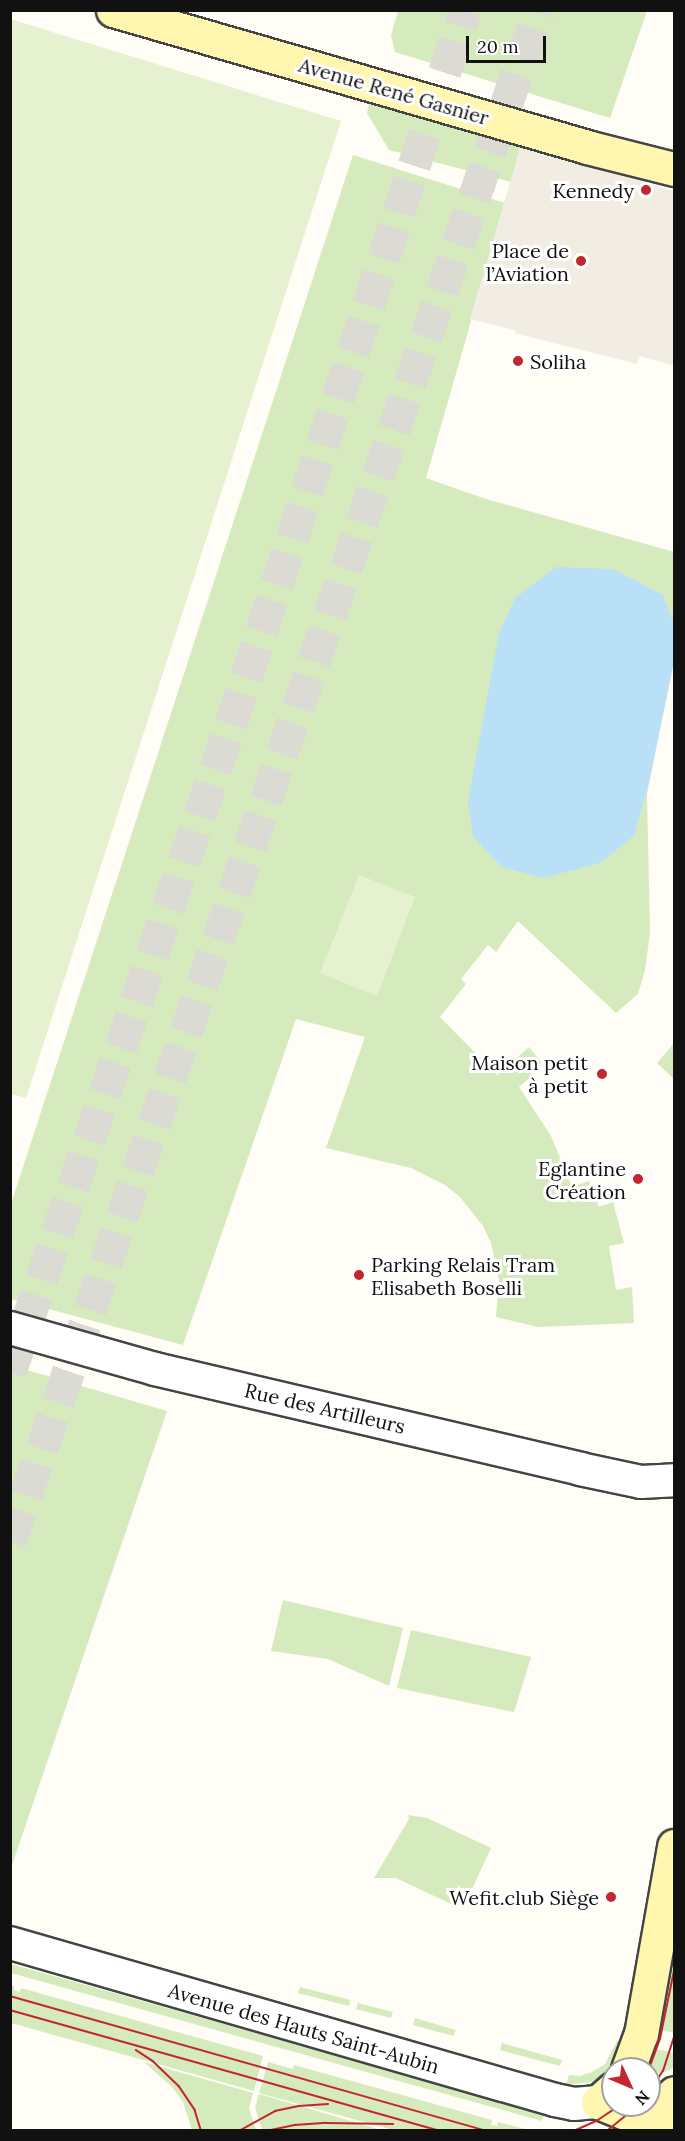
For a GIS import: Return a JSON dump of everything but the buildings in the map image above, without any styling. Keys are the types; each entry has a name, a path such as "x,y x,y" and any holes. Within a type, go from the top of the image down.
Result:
{"main road":[{"name":"Avenue René Gasnier","path":"113,10 577,144 675,169"},
{"path":"632,2057 641,2034 675,1846"},
{"path":"636,2117 653,2129 675,2093"}],"street":[{"name":"Rue des Artilleurs","path":"10,1328 154,1369 641,1482 675,1480"},
{"name":"Rue des Artilleurs","path":"641,1482 675,1503"},
{"name":"Avenue des Hauts Saint-Aubin","path":"10,1942 555,2100 574,2104 601,2097"}],"green space":[{"path":"398,10 647,11 610,118 395,52 391,35"},
{"path":"10,19 341,121 26,1098 10,1094"},
{"path":"369,103 521,145 511,182 389,150 367,113"},
{"path":"353,155 505,203 426,478 483,498 674,552 674,658 647,794 650,933 645,970 638,994 616,1013 518,921 496,952 488,945 461,979 466,984 440,1017 497,1075 529,1047 542,1063 530,1072 532,1076 519,1087 551,1136 572,1187 589,1181 599,1207 613,1202 624,1243 609,1246 616,1290 632,1287 634,1323 538,1327 496,1317 499,1280 491,1243 483,1226 460,1197 445,1185 411,1168 326,1148 365,1037 296,1019 183,1345 11,1299 11,1204"},
{"path":"359,875 415,897 377,996 320,973"},
{"path":"674,1043 674,1079 657,1063"},
{"path":"10,1365 167,1411 11,1868 10,1868"},
{"path":"283,1600 403,1628 389,1686 328,1659 271,1651"},
{"path":"411,1630 531,1657 514,1712 397,1688"},
{"path":"408,1815 427,1818 491,1848 464,1906 449,1903 396,1878 374,1878 409,1819"},
{"path":"674,1910 674,2033 653,2028"},
{"path":"11,1964 544,2115 542,2121 11,1973"},
{"path":"11,1985 14,1986 14,1990 20,1992 21,1988 263,2056 254,2091 11,2023"},
{"path":"300,1987 350,2000 349,2006 298,1993"},
{"path":"358,2003 393,2012 391,2018 356,2009"},
{"path":"415,2018 456,2030 453,2036 413,2025"},
{"path":"617,2041 628,2043 619,2057 609,2057"},
{"path":"502,2043 562,2060 560,2066 500,2050"},
{"path":"647,2047 674,2053 674,2068 661,2074 661,2057 646,2057"},
{"path":"144,2062 253,2093 249,2108 256,2130 192,2130 183,2102 172,2087"},
{"path":"268,2062 293,2069 294,2065 492,2120 491,2125 497,2126 498,2122 525,2129 549,2130 393,2130 259,2093"},
{"path":"601,2066 601,2077 591,2082 566,2085 569,2075 580,2076"},
{"path":"259,2094 378,2129 262,2130 255,2107"}],"shaded area":[{"name":"Place de l’Aviation","path":"521,145 674,191 674,366 640,356 637,364 515,333 515,330 470,319"}],"water":[{"path":"556,567 613,569 663,595 674,625 674,662 649,782 634,836 600,863 543,878 502,867 473,837 468,801 499,633 515,598"}],"tunnel":[{"path":"10,1372 231,724 465,10"},
{"path":"10,1541 539,10"}],"tram line":[{"path":"653,2057 660,2039 674,1971"},
{"path":"10,1996 485,2130"},
{"path":"10,2010 436,2130"},
{"path":"661,2074 674,2038"},
{"path":"136,2050 153,2061 179,2086 195,2110 201,2130"},
{"path":"241,2130 275,2111 299,2106 328,2104"},
{"path":"576,2130 602,2117"},
{"path":"608,2130 624,2117"},
{"path":"271,2130 295,2125 326,2123 393,2124"}],"place":[{"name":"Kennedy","path":"646,190"},
{"name":"Place de l’Aviation","path":"581,261"},
{"name":"Soliha","path":"518,361"},
{"name":"Maison petit à petit","path":"602,1074"},
{"name":"Eglantine Création","path":"638,1179"},
{"name":"Parking Relais Tram Elisabeth Boselli","path":"359,1275"},
{"name":"Wefit.club Siège","path":"611,1897"}]}
